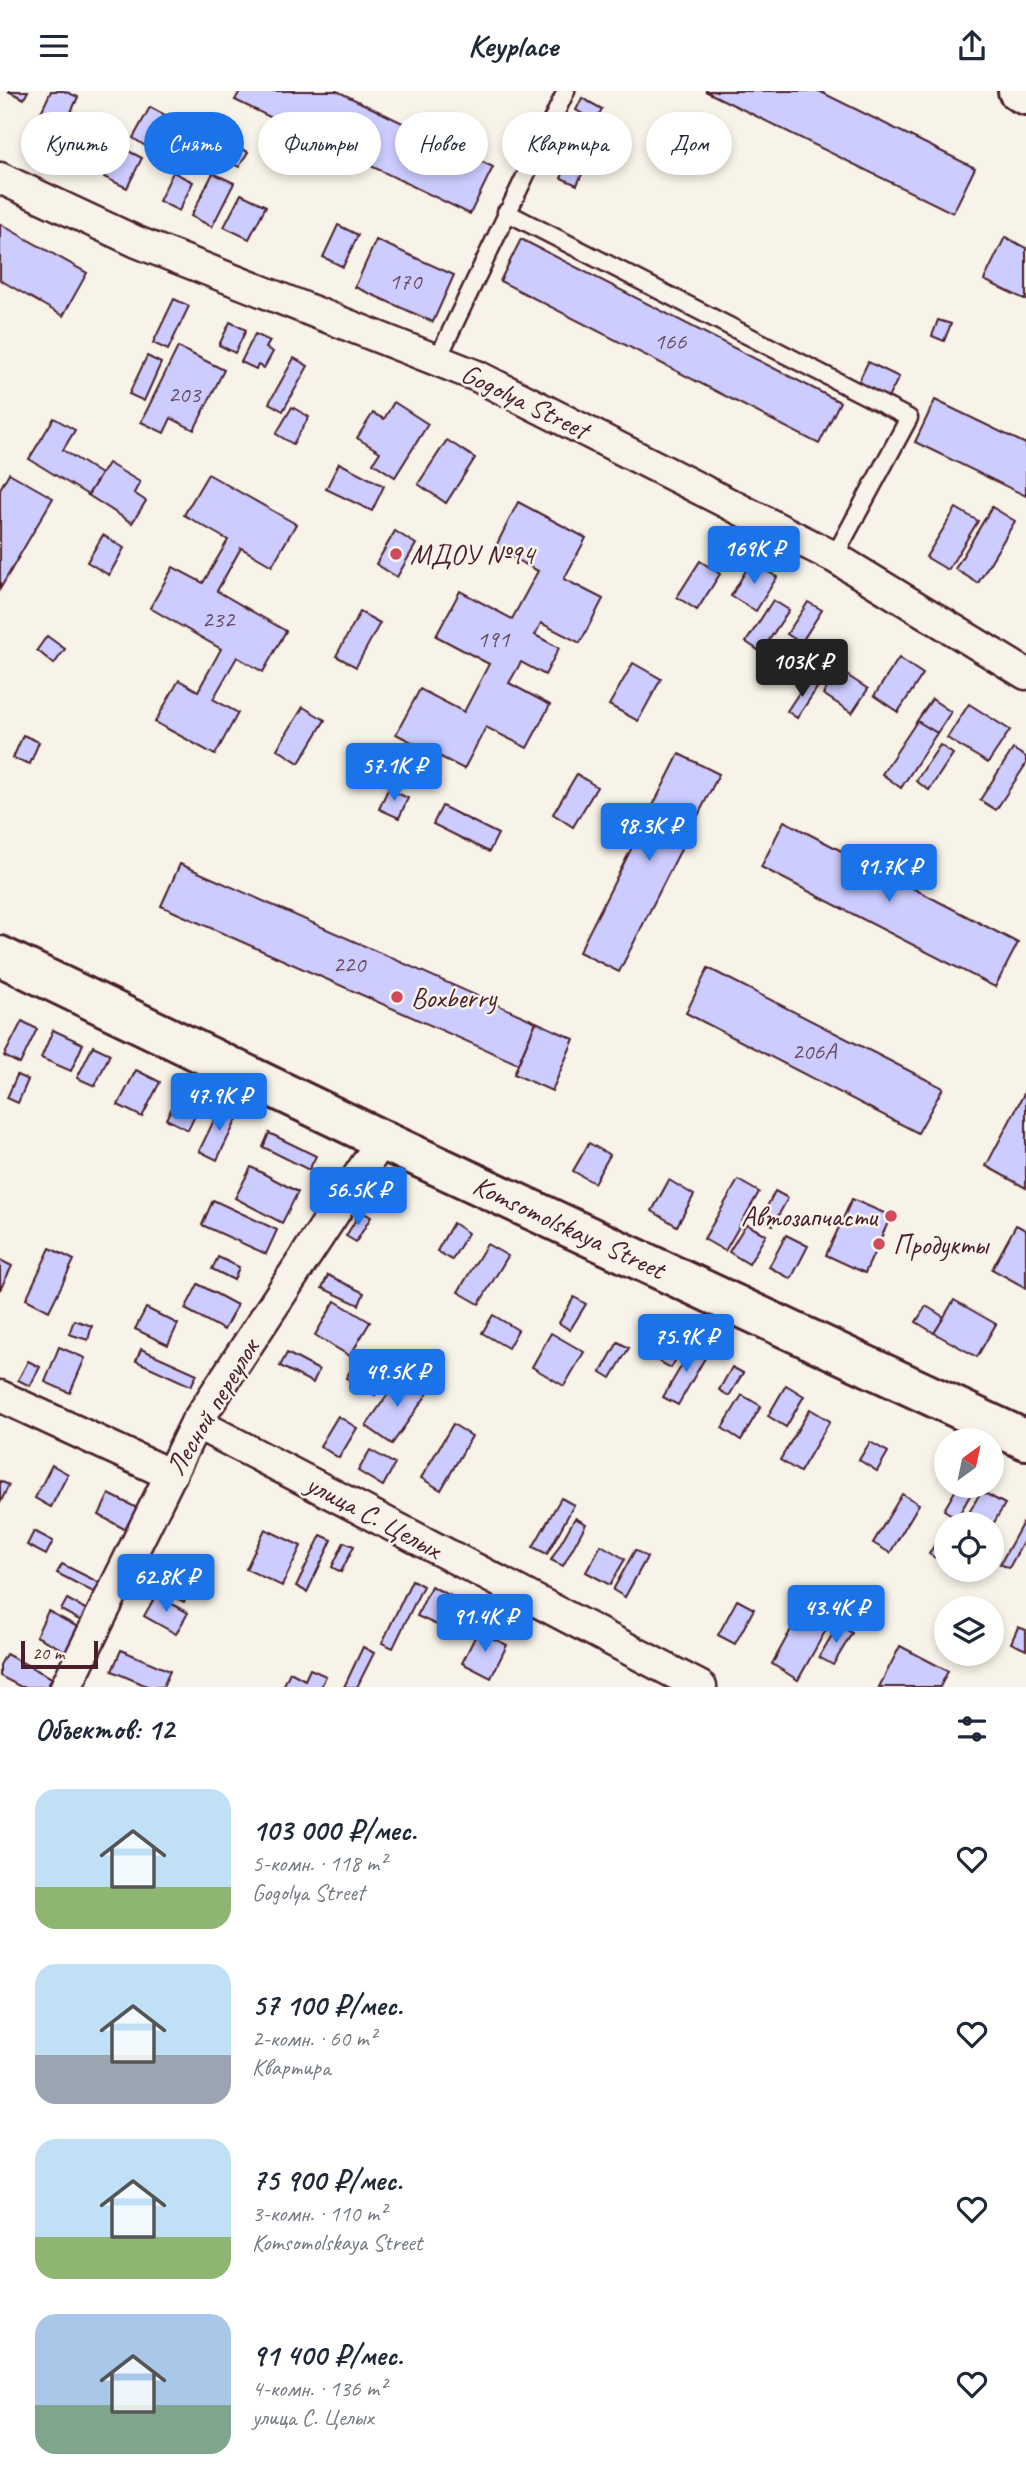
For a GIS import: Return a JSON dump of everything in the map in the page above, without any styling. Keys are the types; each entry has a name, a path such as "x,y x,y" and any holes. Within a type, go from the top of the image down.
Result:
{"street":[{"path":"1018,91 1026,95"},
{"name":"Gogolya Street","path":"0,179 137,242 477,376 834,557 1026,674"},
{"name":"Komsomolskaya Street","path":"0,956 382,1140 1026,1440"},
{"name":"Лесной переулок","path":"66,1687 196,1423 382,1140"},
{"path":"0,1396 171,1475"},
{"name":"улица С. Целых","path":"196,1423 701,1687"}],"lane":[{"path":"437,360 560,93"},
{"path":"506,212 909,418 834,557"}],"building":[{"path":"8,91 28,91 24,99"},
{"path":"51,91 64,91 78,97 71,112 41,112"},
{"path":"240,91 337,91 380,112 260,112 235,100"},
{"path":"705,91 819,91 975,168 953,213"},
{"path":"582,98 602,109 600,112 576,110"},
{"path":"381,112 395,119 395,175 488,175 488,165 493,167 470,214 381,171"},
{"path":"144,118 144,145 133,138"},
{"path":"130,152 142,158 127,188 104,177 130,175"},
{"path":"172,175 179,175 193,182 179,211 159,201"},
{"path":"212,175 234,183 212,227 191,216"},
{"path":"562,175 582,175 577,185 561,178"},
{"path":"241,194 266,206 249,239 224,227"},
{"path":"0,224 87,273 63,316 0,280"},
{"path":"338,225 358,235 343,267 323,257"},
{"path":"1005,237 1026,248 1026,300 984,280"},
{"path":"521,239 840,402 819,444 500,281"},
{"path":"376,240 454,275 433,322 355,287"},
{"path":"174,299 189,306 168,350 153,343"},
{"path":"938,320 951,324 944,341 932,336"},
{"path":"230,322 246,330 235,353 219,345"},
{"path":"255,334 270,341 266,348 273,352 264,368 258,365 256,369 241,362"},
{"path":"178,347 224,370 194,430 171,418 164,433 141,422"},
{"path":"147,356 161,363 144,401 129,394"},
{"path":"294,358 308,366 283,411 269,403"},
{"path":"868,362 899,377 888,398 858,383"},
{"path":"935,400 1026,444 1026,496 915,442"},
{"path":"394,402 428,424 395,477 373,463 380,452 357,438 373,413 384,419"},
{"path":"292,407 309,417 293,444 276,434"},
{"path":"54,418 75,430 63,450 101,474 88,495 29,459"},
{"path":"447,440 475,458 446,503 418,484"},
{"path":"108,463 140,482 134,493 146,501 132,523 88,495"},
{"path":"339,463 384,486 372,511 326,489"},
{"path":"9,473 53,498 0,589 0,489"},
{"path":"208,474 296,524 272,566 241,548 217,591 286,631 263,672 237,657 213,699 238,713 215,755 155,722 179,680 198,691 221,649 150,608 173,567 203,583 228,540 184,515"},
{"path":"518,502 586,538 564,579 603,599 580,643 541,623 535,635 559,648 545,675 521,662 509,683 550,705 527,748 486,727 464,769 396,734 420,689 464,712 489,664 436,636 460,591 512,619 538,571 495,548"},
{"path":"992,507 1015,521 978,583 955,569"},
{"path":"956,508 978,521 948,570 926,557"},
{"name":"МДОУ №94","path":"395,531 416,544 397,577 376,564"},
{"path":"103,535 124,548 109,575 87,562"},
{"path":"700,561 720,574 697,610 677,597"},
{"path":"751,562 777,577 756,611 731,596"},
{"path":"773,600 789,610 761,652 746,642"},
{"path":"808,602 822,610 801,643 787,634"},
{"path":"360,612 380,623 356,667 336,656"},
{"path":"47,636 65,649 54,664 37,650"},
{"path":"899,658 923,674 898,712 874,696"},
{"path":"633,663 661,679 638,721 609,705"},
{"path":"839,670 868,689 852,713 823,694"},
{"path":"807,681 817,688 797,718 787,711"},
{"path":"932,699 951,712 937,733 917,721"},
{"path":"969,704 1010,730 988,763 947,738"},
{"path":"303,707 325,720 299,763 277,749"},
{"path":"917,721 937,733 901,788 882,774"},
{"path":"23,735 39,742 30,764 13,758"},
{"path":"940,745 953,754 929,790 916,781"},
{"path":"1013,749 1026,757 1026,764 996,810 980,800"},
{"path":"679,754 719,774 619,972 579,952"},
{"path":"577,774 597,787 573,827 553,814"},
{"path":"388,789 408,798 399,818 379,809"},
{"path":"442,806 498,834 489,852 433,824"},
{"path":"784,821 1018,943 995,987 761,867"},
{"path":"180,864 536,1022 518,1064 161,906"},
{"path":"708,968 943,1088 918,1133 686,1013"},
{"path":"22,1021 37,1029 20,1064 4,1056"},
{"path":"536,1022 574,1039 552,1091 514,1074"},
{"path":"53,1030 83,1044 71,1071 41,1058"},
{"path":"93,1046 110,1054 95,1086 77,1078"},
{"path":"136,1070 160,1082 142,1117 118,1105"},
{"path":"17,1075 28,1080 18,1103 7,1098"},
{"path":"181,1090 202,1102 188,1130 166,1119"},
{"path":"1026,1090 1026,1188 986,1166"},
{"path":"221,1106 239,1115 217,1160 199,1151"},
{"path":"269,1133 316,1156 309,1170 263,1147"},
{"path":"589,1143 610,1155 594,1183 573,1171"},
{"path":"251,1167 298,1192 282,1223 235,1198"},
{"path":"669,1180 694,1195 677,1226 652,1211"},
{"path":"738,1180 759,1192 725,1251 704,1239"},
{"path":"775,1191 788,1198 773,1225 761,1218"},
{"path":"852,1199 891,1216 865,1273 826,1255"},
{"path":"213,1200 277,1230 266,1254 202,1225"},
{"path":"361,1211 371,1217 356,1242 346,1236"},
{"path":"453,1223 468,1233 452,1260 437,1251"},
{"path":"746,1224 766,1235 749,1264 729,1252"},
{"path":"1016,1225 1026,1230 1026,1288 992,1269"},
{"path":"786,1235 808,1246 791,1279 769,1267"},
{"path":"487,1244 508,1256 479,1304 458,1292"},
{"path":"50,1248 74,1260 49,1311 26,1299"},
{"path":"218,1257 239,1267 234,1280 212,1269"},
{"path":"0,1260 12,1266 0,1290"},
{"path":"328,1275 364,1293 359,1305 322,1288"},
{"path":"198,1284 237,1305 224,1330 185,1309"},
{"path":"574,1297 586,1304 570,1330 559,1323"},
{"path":"954,1300 996,1324 977,1357 934,1333"},
{"path":"335,1301 370,1322 350,1356 315,1335"},
{"path":"926,1306 944,1317 934,1333 916,1322"},
{"path":"146,1308 178,1324 168,1345 135,1329"},
{"path":"493,1315 518,1330 508,1348 482,1333"},
{"path":"74,1320 92,1326 88,1340 69,1334"},
{"path":"668,1329 687,1340 671,1368 651,1357"},
{"path":"551,1333 584,1352 564,1386 532,1367"},
{"path":"618,1342 629,1348 611,1378 601,1372"},
{"path":"695,1343 709,1351 678,1405 663,1397"},
{"path":"59,1347 85,1358 70,1393 45,1382"},
{"path":"141,1349 197,1374 191,1386 136,1361"},
{"path":"287,1353 319,1370 313,1383 280,1366"},
{"path":"28,1361 40,1367 30,1386 18,1380"},
{"path":"356,1361 385,1377 375,1395 346,1378"},
{"path":"732,1367 743,1373 729,1396 719,1390"},
{"path":"401,1375 428,1393 392,1444 366,1426"},
{"path":"786,1385 804,1396 786,1427 768,1416"},
{"path":"742,1395 761,1406 741,1440 722,1428"},
{"path":"810,1409 830,1421 800,1472 780,1460"},
{"path":"338,1416 357,1428 339,1458 320,1446"},
{"path":"453,1424 472,1436 441,1490 421,1478"},
{"path":"870,1442 888,1452 877,1471 859,1460"},
{"path":"370,1450 395,1464 383,1486 358,1471"},
{"path":"52,1465 68,1474 51,1507 35,1498"},
{"path":"0,1481 9,1485 0,1503"},
{"path":"109,1494 139,1509 128,1531 99,1515"},
{"path":"902,1494 919,1504 890,1553 873,1543"},
{"path":"561,1498 574,1505 547,1554 533,1547"},
{"path":"951,1498 969,1498 960,1512 944,1510"},
{"path":"977,1498 994,1498 1005,1504 1000,1512 969,1512"},
{"path":"1026,1517 1026,1537 1009,1568 1004,1566 1004,1557"},
{"path":"575,1518 586,1524 563,1566 551,1560"},
{"path":"265,1529 301,1546 282,1586 246,1569"},
{"path":"34,1531 53,1541 46,1555 27,1545"},
{"path":"321,1535 332,1540 307,1592 296,1586"},
{"path":"344,1542 354,1546 341,1572 332,1567"},
{"path":"601,1545 625,1559 610,1585 586,1572"},
{"path":"635,1550 647,1557 625,1597 613,1590"},
{"path":"62,1564 102,1584 97,1594 57,1573"},
{"path":"155,1577 189,1593 184,1602 151,1586"},
{"path":"412,1580 423,1586 393,1648 382,1643"},
{"path":"431,1586 453,1597 439,1626 417,1616"},
{"path":"156,1595 188,1613 176,1634 144,1616"},
{"path":"67,1599 89,1611 83,1622 61,1610"},
{"path":"737,1600 754,1609 735,1644 718,1635"},
{"path":"804,1606 831,1621 798,1680 772,1664"},
{"path":"48,1611 80,1628 67,1652 36,1636"},
{"path":"838,1625 852,1633 833,1665 819,1657"},
{"path":"1018,1627 1026,1630 1026,1650 1011,1643"},
{"path":"478,1631 507,1645 491,1678 462,1663"},
{"path":"900,1646 948,1671 940,1687 879,1687"},
{"path":"363,1647 374,1653 357,1687 344,1687"},
{"path":"121,1650 170,1671 163,1687 149,1687 112,1671"},
{"path":"6,1654 52,1678 47,1687 21,1687 0,1676 0,1665"},
{"path":"310,1669 326,1676 321,1687 283,1687 290,1672 305,1680"}],"place":[{"name":"МДОУ №94","path":"396,554"},
{"name":"Boxberry","path":"397,997"},
{"name":"Автозапчасти","path":"891,1216"},
{"name":"Продукты","path":"879,1244"}]}
